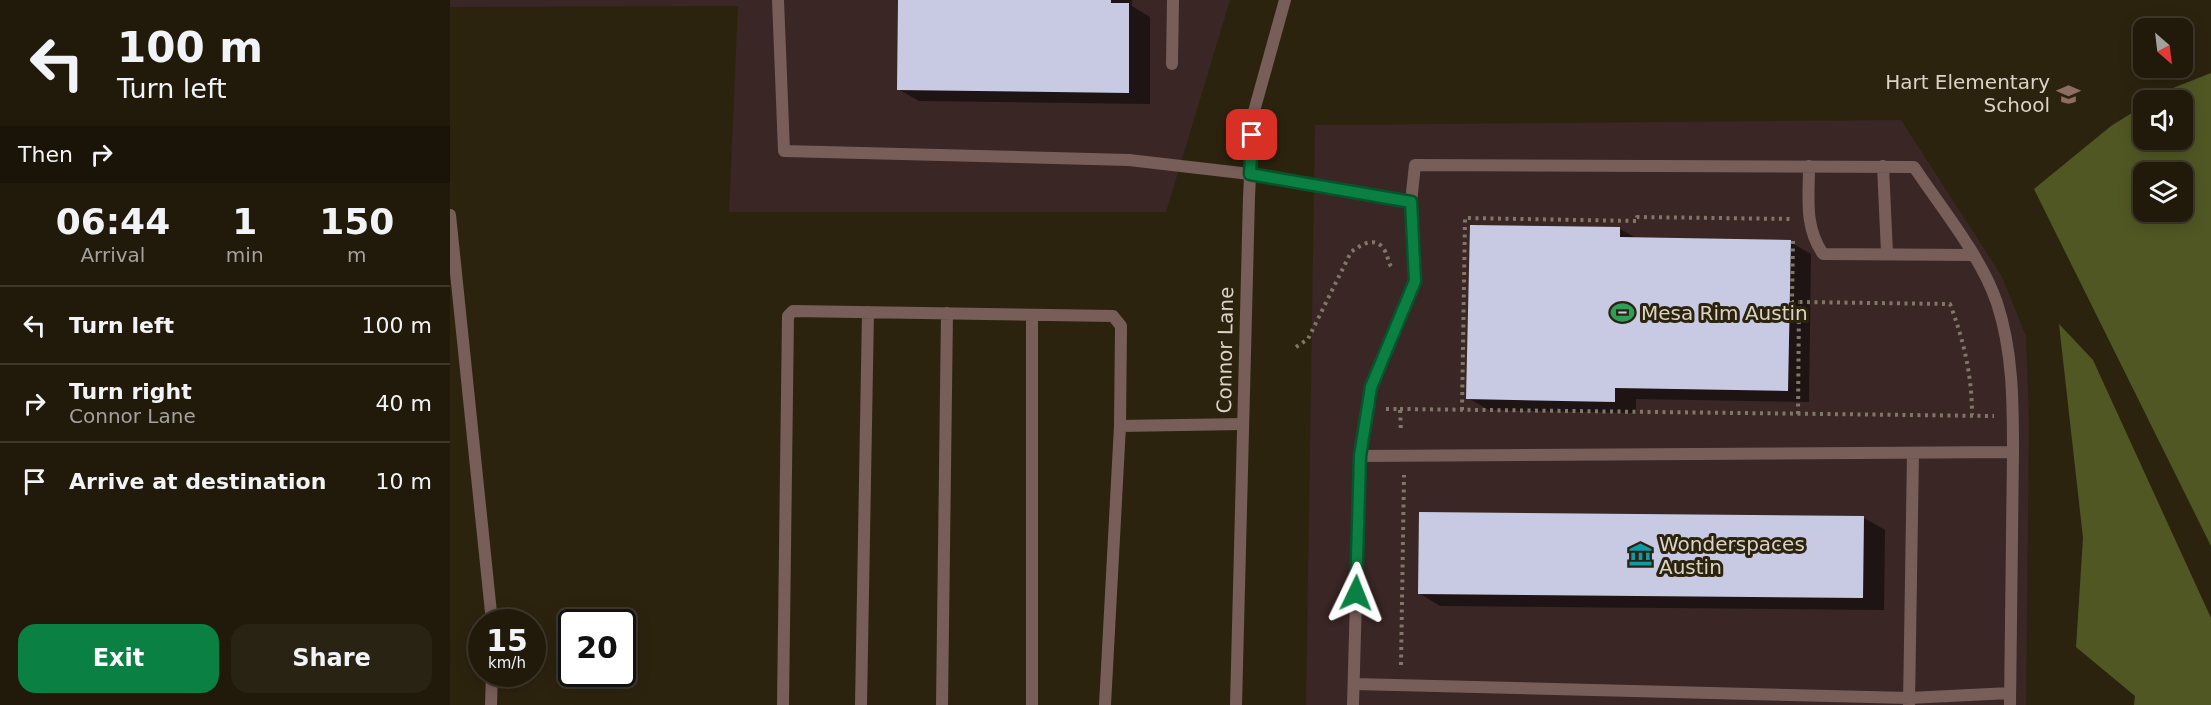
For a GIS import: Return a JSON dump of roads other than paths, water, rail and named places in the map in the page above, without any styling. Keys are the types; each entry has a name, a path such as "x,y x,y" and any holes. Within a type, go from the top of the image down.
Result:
{"street":[{"path":"778,0 784,151 1129,160 1250,174 1411,202"},
{"path":"1172,64 1173,0"},
{"name":"Connor Lane","path":"1236,705 1253,115 1285,0"},
{"path":"1353,705 1360,456 1371,387 1415,281 1411,202 1415,165 1914,167 1973,255 1997,302 2008,344 2014,395 2010,699 1909,701 1354,684"},
{"path":"1809,166 1809,224 1815,243 1823,254 1973,255"},
{"path":"1883,166 1887,253"},
{"path":"450,215 491,609"},
{"path":"783,705 788,316 793,311 1113,316 1118,321 1121,326 1120,426 1105,705"},
{"path":"861,705 868,312"},
{"path":"942,705 947,314"},
{"path":"1032,315 1032,705"},
{"path":"1120,426 1243,424"},
{"path":"1909,701 1913,453"},
{"path":"1360,456 2013,453"},
{"path":"491,705 492,687"}],"place":[{"name":"Hart Elementary School","path":"2068,94"},
{"name":"Mesa Rim Austin","path":"1623,313"},
{"name":"Wonderspaces Austin","path":"1641,555"}]}
